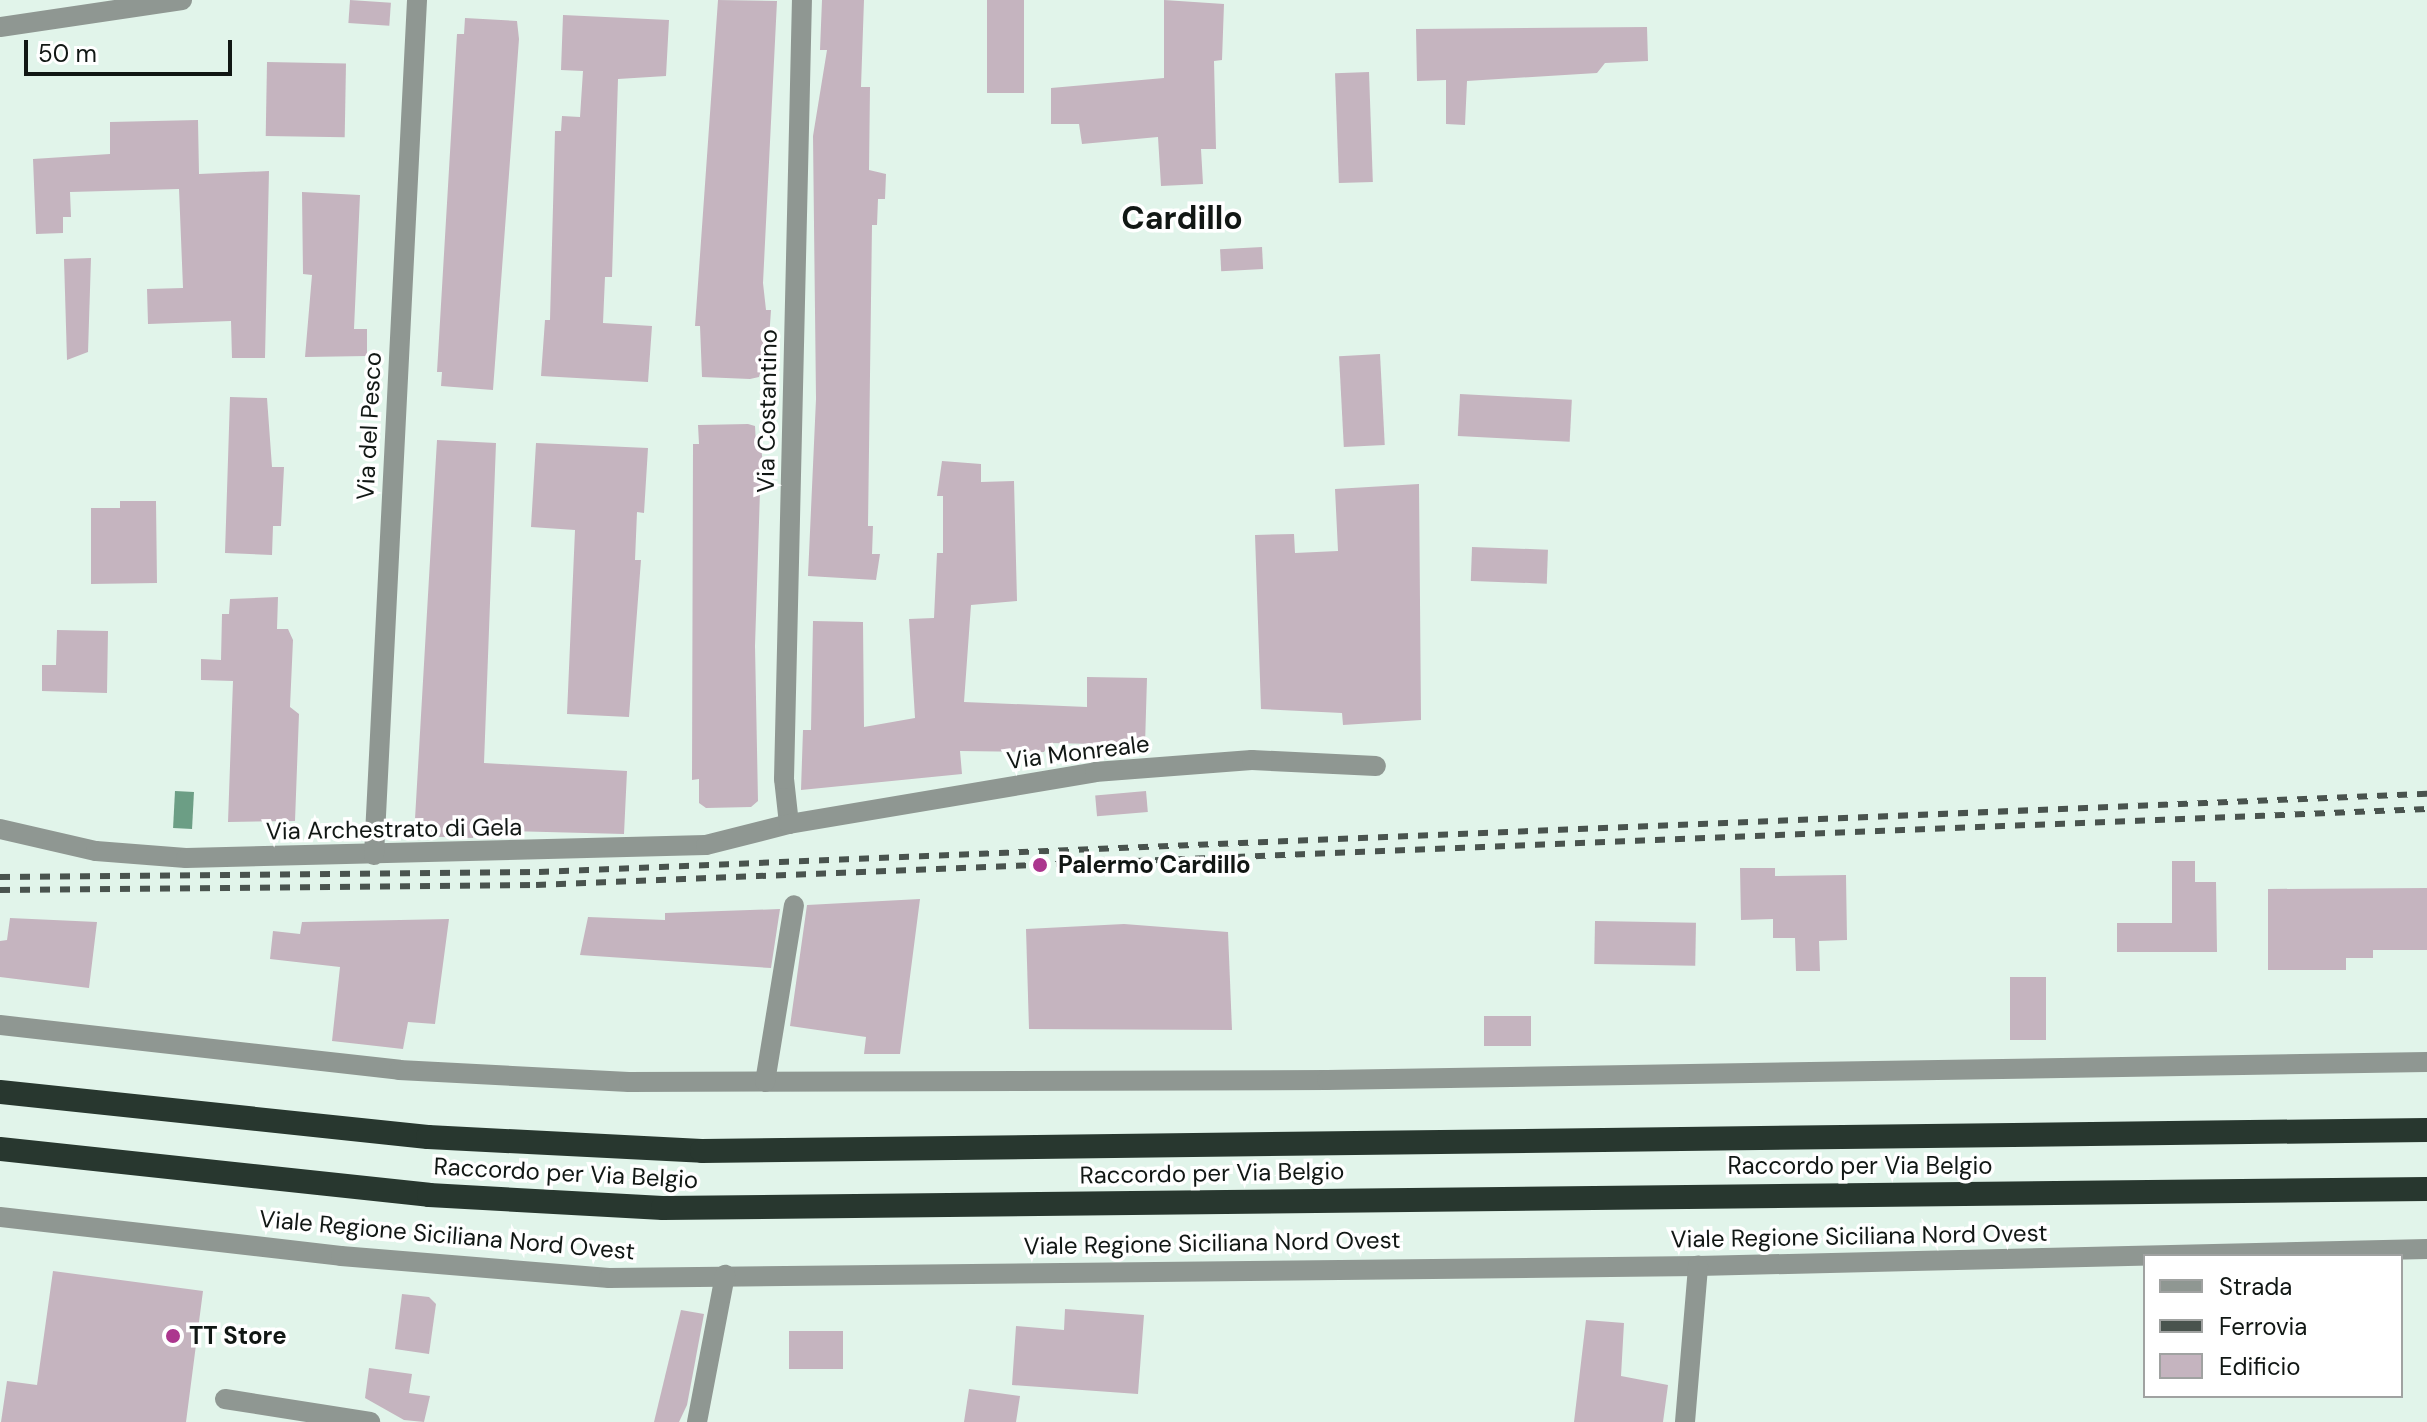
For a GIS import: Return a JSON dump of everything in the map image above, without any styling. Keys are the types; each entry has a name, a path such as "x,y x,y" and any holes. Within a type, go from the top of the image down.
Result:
{"highway":[{"name":"Raccordo per Via Belgio","path":"0,1092 428,1137 702,1151 2427,1130"},
{"name":"Raccordo per Via Belgio","path":"0,1149 429,1195 663,1208 2427,1189"}],"street":[{"path":"0,27 152,2 182,0"},
{"name":"Via del Pesco","path":"374,855 417,0"},
{"name":"Via Costantino","path":"789,824 784,779 802,0"},
{"name":"Via Monreale","path":"789,824 1095,772 1252,760 1376,766"},
{"name":"Via Archestrato di Gela","path":"0,829 96,851 186,858 706,845 789,824"},
{"path":"765,1082 794,905"},
{"path":"0,1025 399,1070 765,1082 1327,1080 2427,1062"},
{"name":"Viale Regione Siciliana Nord Ovest","path":"0,1217 341,1256 609,1278 1698,1266 2143,1256"},
{"name":"Viale Regione Siciliana Nord Ovest","path":"2213,1254 2427,1249"},
{"path":"1685,1422 1698,1266"},
{"path":"697,1422 725,1275"},
{"path":"225,1399 370,1422"}],"shaded area":[{"path":"175,791 194,792 192,829 173,828"}],"building":[{"path":"350,0 391,3 389,26 348,23"},
{"path":"718,0 777,1 763,283 766,310 771,310 769,339 759,377 750,379 702,377 700,326 695,326"},
{"path":"822,0 864,0 861,87 870,87 869,170 886,174 885,199 878,199 877,225 872,225 868,526 873,526 872,554 880,554 876,580 808,576 816,399 813,136 827,50 820,50"},
{"path":"987,0 1024,0 1024,93 987,93"},
{"path":"1164,0 1224,4 1222,60 1214,61 1216,149 1201,149 1203,184 1161,186 1158,137 1082,144 1079,124 1051,124 1051,88 1164,78"},
{"path":"563,15 669,20 666,76 618,79 612,277 605,277 603,323 652,326 648,382 541,376 545,320 550,320 555,131 561,131 562,116 580,117 583,71 561,70"},
{"path":"465,18 517,21 519,39 493,390 441,386 442,372 437,372 457,34 464,34"},
{"path":"1647,27 1648,61 1605,63 1597,73 1467,81 1465,125 1446,124 1446,80 1417,81 1416,29"},
{"path":"267,62 346,63 345,137 266,136"},
{"path":"1369,72 1373,182 1339,183 1335,73"},
{"path":"198,120 199,174 269,171 265,358 232,358 231,321 148,324 147,289 183,288 179,189 70,192 71,217 63,217 63,233 36,234 33,159 110,154 110,122"},
{"path":"302,192 360,195 354,329 367,329 367,356 305,357 312,275 303,274"},
{"path":"1262,247 1263,269 1221,271 1220,249"},
{"path":"91,258 88,352 67,360 64,259"},
{"path":"1380,354 1385,445 1344,447 1339,356"},
{"path":"1460,394 1572,400 1570,442 1458,436"},
{"path":"230,397 267,398 272,467 284,467 281,526 273,526 272,555 225,553"},
{"path":"698,425 755,426 756,444 761,444 765,491 760,491 755,646 758,801 751,807 706,808 699,803 699,779 692,780 693,444 699,444"},
{"path":"437,440 496,443 484,763 627,771 624,834 474,830 473,838 414,836"},
{"path":"536,443 648,448 644,513 637,512 635,560 641,560 629,717 567,714 575,530 531,527"},
{"path":"942,461 981,464 981,482 1014,481 1017,601 971,605 964,702 1087,707 1087,677 1147,678 1145,745 1049,743 1044,752 960,751 962,774 801,790 803,730 811,730 813,621 863,622 864,727 915,718 909,619 934,618 937,553 943,553 943,496 937,496"},
{"path":"1419,484 1421,720 1343,725 1342,713 1261,709 1255,535 1294,534 1295,553 1338,551 1335,489"},
{"path":"120,501 156,501 157,583 91,584 91,508 120,508"},
{"path":"1472,547 1548,550 1547,584 1471,581"},
{"path":"278,597 277,629 288,629 293,640 290,707 299,714 295,821 228,822 233,681 201,680 201,659 221,660 222,614 229,614 230,599"},
{"path":"57,630 108,631 107,693 42,691 42,665 56,665"},
{"path":"1146,791 1148,812 1097,816 1095,795"},
{"path":"2172,861 2195,861 2195,882 2216,882 2217,952 2117,952 2117,923 2172,923"},
{"path":"1740,868 1775,868 1775,876 1846,875 1847,940 1819,941 1820,971 1796,971 1795,938 1773,938 1773,919 1741,920"},
{"path":"2427,888 2427,950 2373,950 2373,958 2346,958 2346,970 2268,970 2268,889"},
{"path":"920,899 900,1054 864,1054 866,1037 790,1026 807,905"},
{"path":"780,909 771,968 580,955 588,917 665,920 665,913"},
{"path":"10,918 97,922 89,988 0,977 0,941 7,940"},
{"path":"449,919 435,1024 408,1022 403,1049 332,1041 340,967 270,959 273,931 300,934 302,922"},
{"path":"1595,921 1696,923 1695,966 1594,964"},
{"path":"1124,924 1228,932 1232,1030 1029,1029 1026,929"},
{"path":"2010,977 2046,977 2046,1040 2010,1040"},
{"path":"1484,1016 1531,1016 1531,1046 1484,1046"},
{"path":"53,1271 203,1291 186,1422 1,1422 7,1381 37,1385"},
{"path":"402,1294 429,1297 436,1304 429,1354 395,1349"},
{"path":"1065,1309 1144,1315 1138,1394 1012,1385 1016,1326 1064,1330"},
{"path":"681,1310 704,1314 687,1405 679,1422 654,1422"},
{"path":"1586,1320 1624,1323 1621,1376 1668,1385 1663,1422 1574,1422"},
{"path":"789,1331 843,1331 843,1369 789,1369"},
{"path":"369,1368 412,1374 409,1393 430,1396 424,1422 404,1420 365,1398"},
{"path":"969,1389 1020,1396 1016,1422 964,1422"}],"railway":[{"path":"0,877 539,872 2427,794"},
{"path":"0,890 536,885 2427,809"}],"place":[{"name":"Palermo Cardillo","path":"1040,865"},
{"name":"TT Store","path":"173,1336"}],"district":[{"name":"Cardillo","path":"1182,218"}]}
